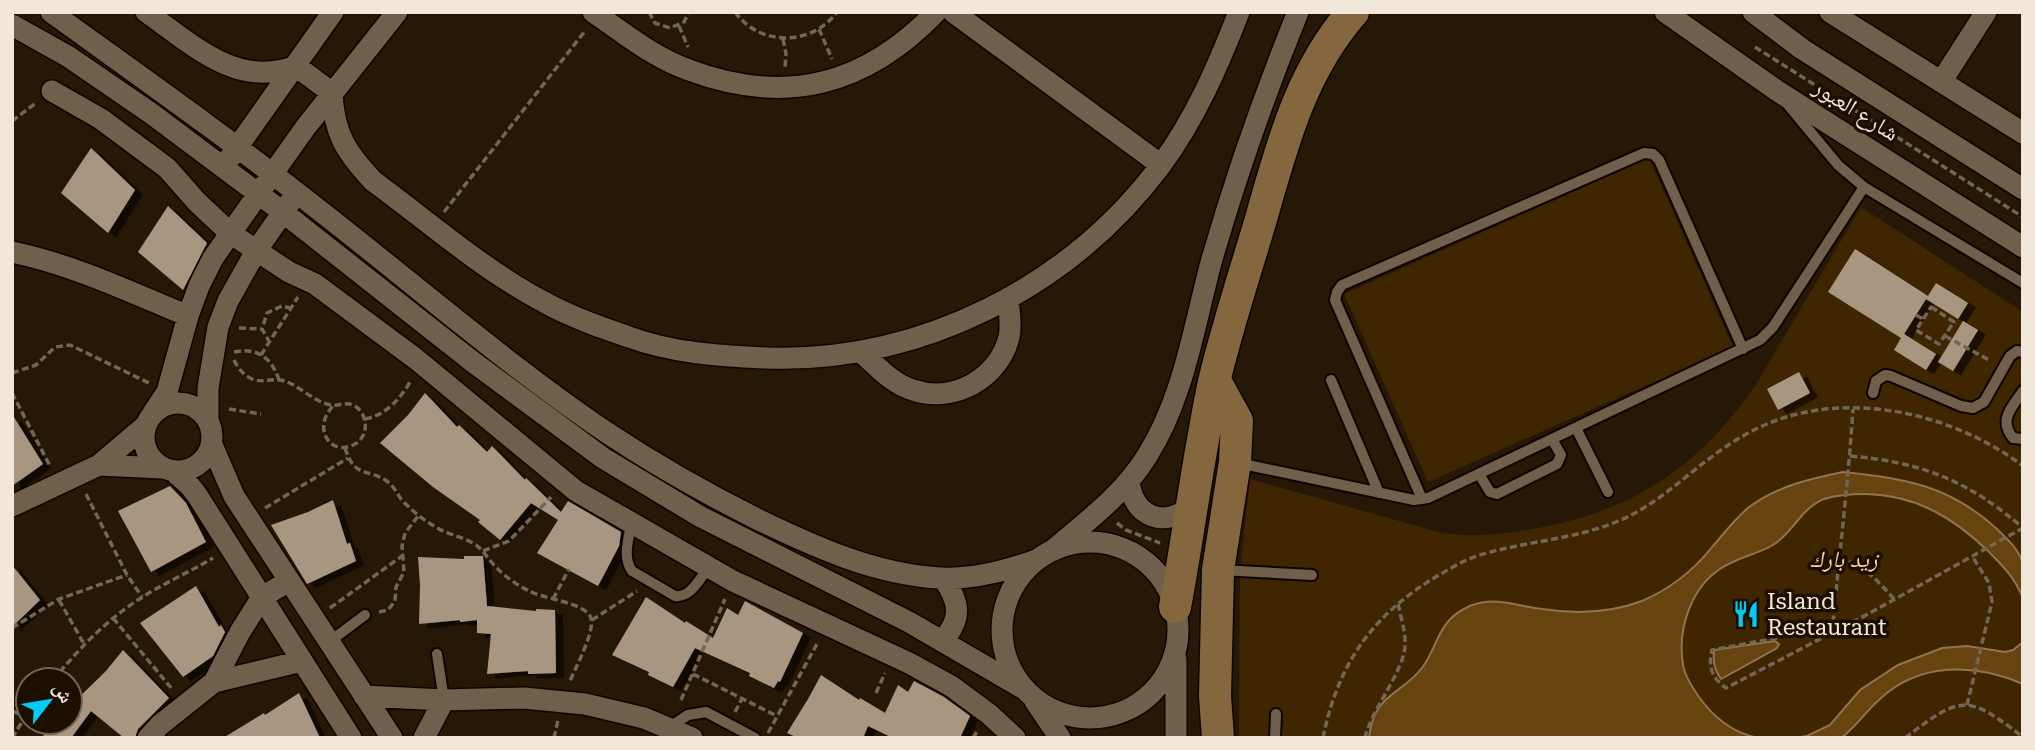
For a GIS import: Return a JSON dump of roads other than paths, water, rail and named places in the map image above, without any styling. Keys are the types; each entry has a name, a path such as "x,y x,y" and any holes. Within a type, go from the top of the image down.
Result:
{"street":[{"path":"51,12 272,172 552,394 662,467 744,512 840,556 908,575 943,578 1004,572 1074,543 1096,542 1117,546 1137,555 1154,569 1167,587 1175,607 1178,628 1175,738"},
{"path":"146,12 201,50 237,69 267,73 296,66"},
{"path":"224,167 333,12"},
{"path":"351,738 190,485 152,460 143,438 149,419 167,392 188,316 213,258 331,93 397,12"},
{"path":"595,14 638,44 687,70 732,84 779,89 826,82 870,65 909,39 936,12"},
{"path":"953,12 1161,165"},
{"path":"296,66 331,93 335,123 346,150 373,181 513,284 546,303 632,339 685,352 795,359 862,352 929,335 967,320 1048,274 1089,242 1127,206 1161,165 1200,102 1239,12"},
{"path":"1060,738 1012,670 1004,647 1002,623 1008,599 1019,578 1129,482 1157,439 1174,401 1239,175 1276,66 1298,12"},
{"path":"1175,607 1215,381 1287,130 1309,76 1340,27 1353,12"},
{"name":"شارع العبور","path":"1665,12 1776,90 2023,247"},
{"name":"شارع العبور","path":"1753,12 1802,49 2023,189"},
{"path":"1830,12 2023,133"},
{"path":"1941,82 1986,12"},
{"path":"12,25 69,57 111,85 224,167 473,362 603,458 701,517 943,640 1049,708 1068,716 1088,718 1109,716 1128,710 1145,699 1159,685 1177,648"},
{"path":"52,91 102,119 167,168 197,202 230,233 289,272 315,284 416,359 565,483 733,580 909,663 951,686 989,714 1015,738"},
{"path":"297,192 256,251 228,301 218,327 207,413 212,445 220,469 249,518 392,738"},
{"path":"12,252 40,258 98,278 188,316"},
{"path":"862,352 892,380 912,390 933,394 954,392 974,384 990,372 1003,354 1010,334 1008,299"},
{"path":"1215,381 1237,421 1235,462 1218,570 1215,696 1218,738"},
{"path":"12,506 99,465 163,405 176,402 188,404 207,413"},
{"path":"99,465 167,470 193,468 208,455 212,445"},
{"path":"1129,482 1137,505 1158,518 1170,518 1191,506"},
{"path":"943,578 956,599 957,610 956,621 943,640"},
{"path":"148,738 214,682 262,597 289,581"},
{"path":"214,682 302,661"},
{"path":"364,696 444,701 524,698 584,704 644,719 692,738"},
{"path":"424,738 444,701"}],"lane":[{"path":"1776,90 1838,165 1864,187 2023,284"},
{"path":"1422,499 1335,300 1342,285 1644,152 1659,160 1743,349"},
{"path":"1235,462 1414,500 1422,499 1760,340 1773,327 1864,187"},
{"path":"1873,393 1876,381 1885,375 1961,406 1973,408 1984,402 2013,353 2023,352"},
{"path":"1331,380 1379,493"},
{"path":"2023,391 2005,420 2013,438 2023,439"},
{"path":"1576,428 1608,492"},
{"path":"1479,474 1490,492 1497,494 1557,464 1561,456 1552,439"},
{"path":"631,523 626,561 632,571 675,596 685,596 709,567"},
{"path":"1218,570 1312,575"},
{"path":"329,642 365,615"},
{"path":"437,654 444,701"},
{"path":"668,728 688,715 706,712 755,738"},
{"path":"1275,738 1276,714"}],"place":[{"name":"Island Restaurant","path":"1746,614"}],"park label":[{"name":"زيد بارك","path":"1844,559"}]}
